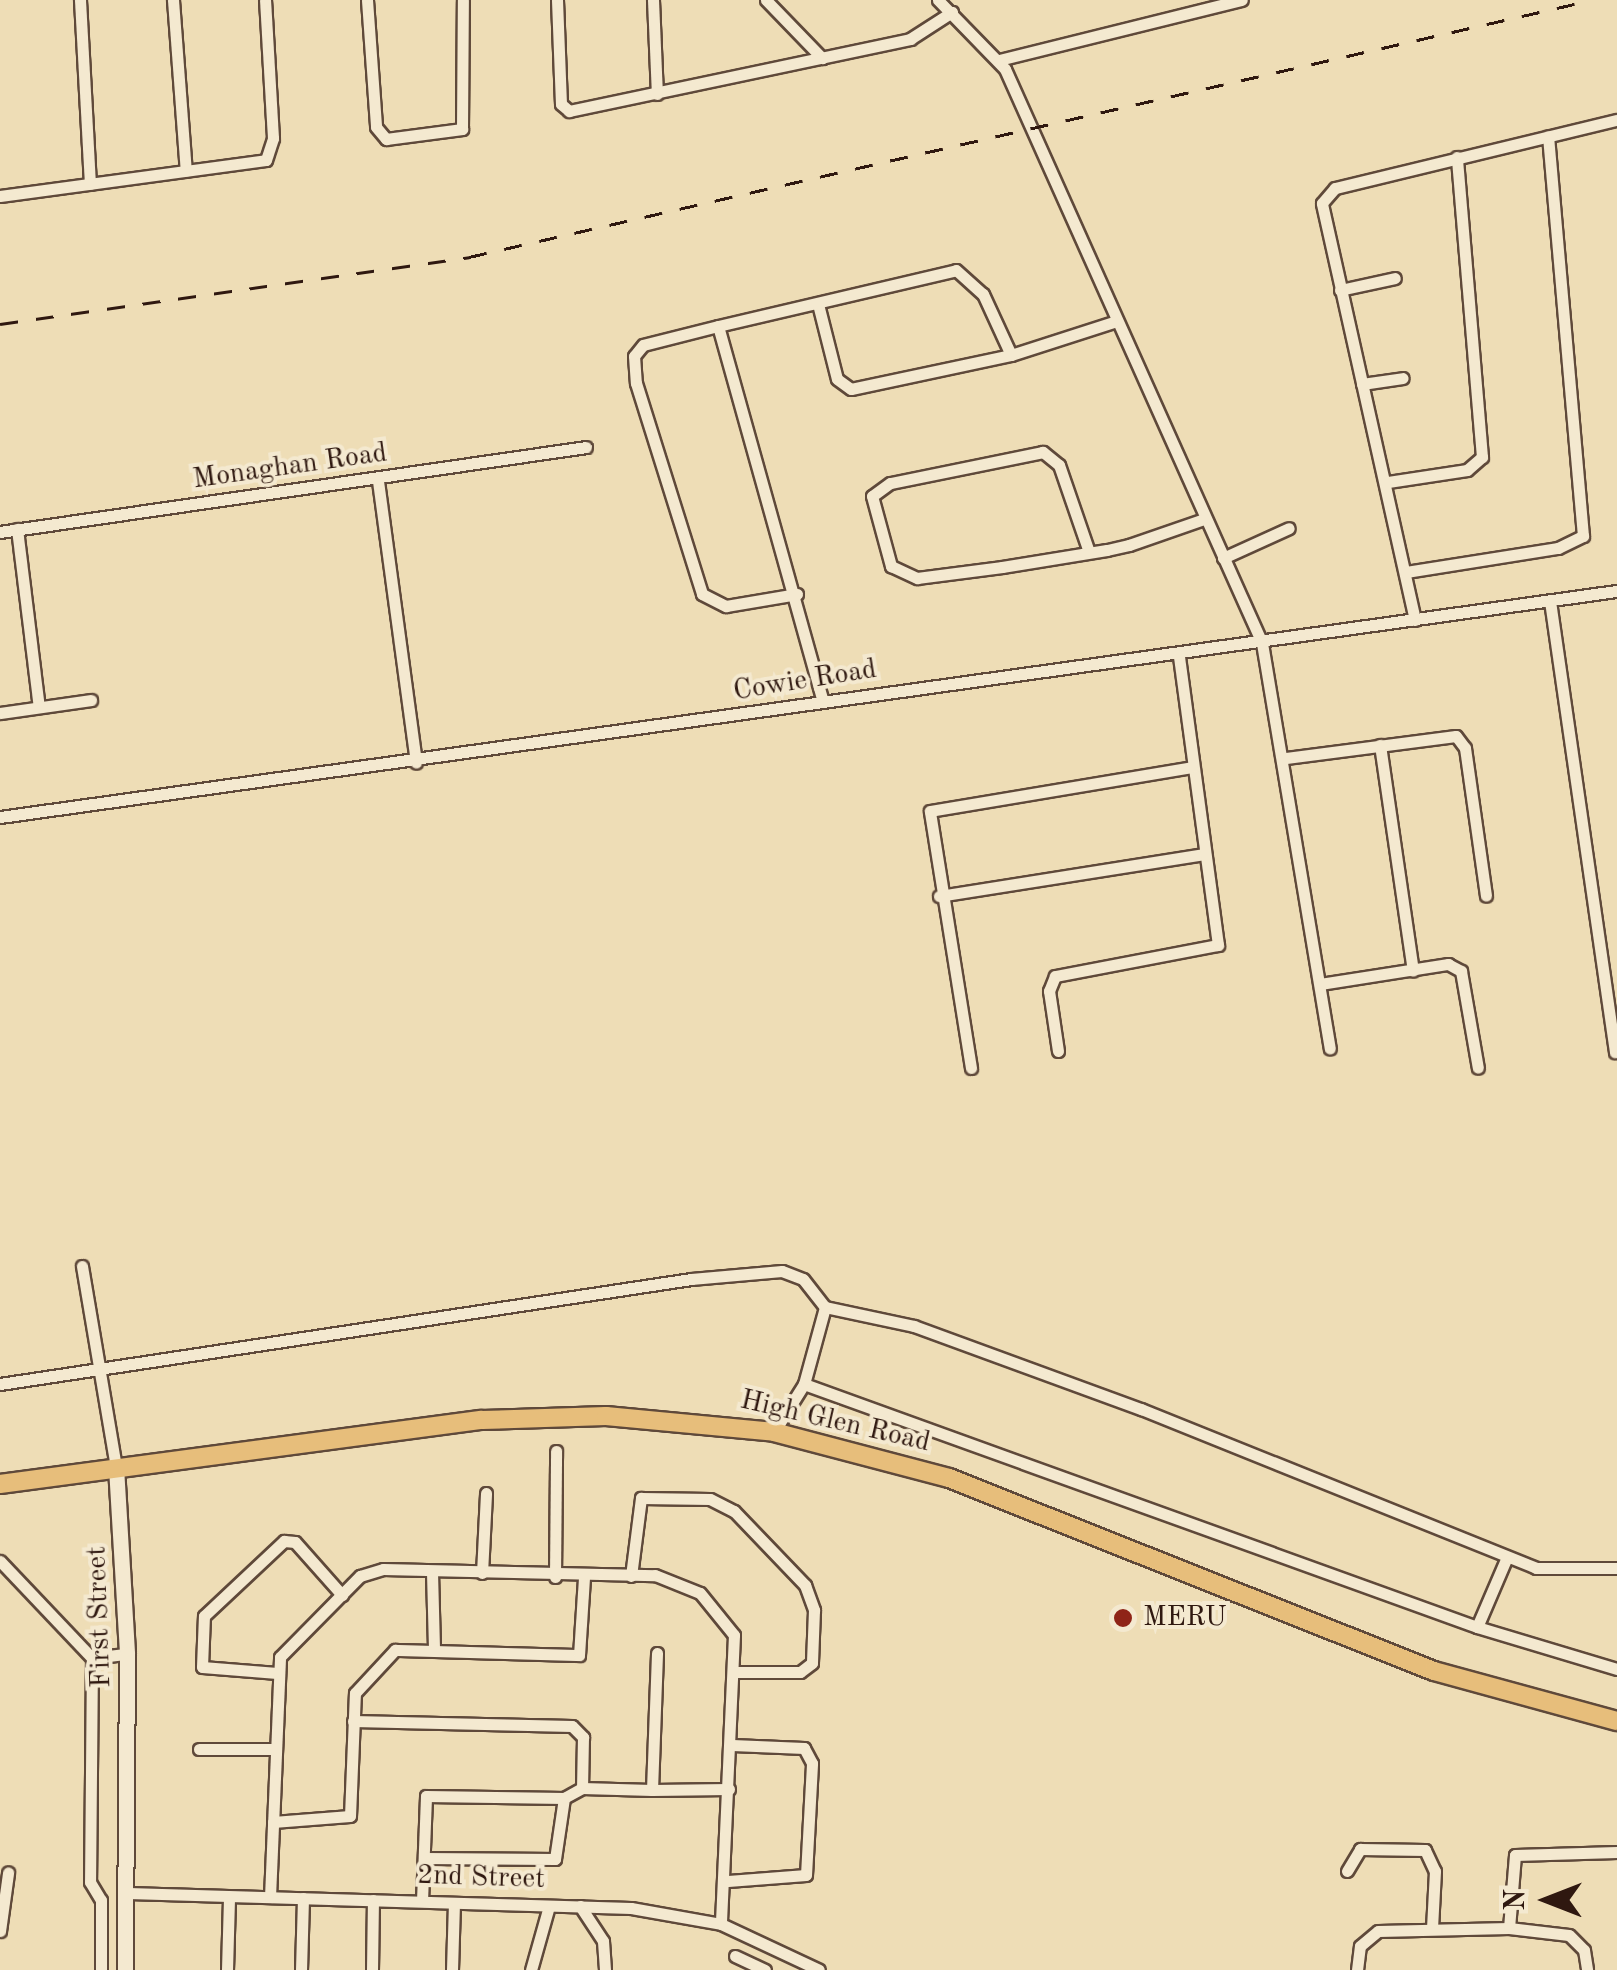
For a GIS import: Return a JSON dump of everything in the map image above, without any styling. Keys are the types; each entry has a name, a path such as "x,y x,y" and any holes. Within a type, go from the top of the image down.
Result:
{"main road":[{"name":"High Glen Road","path":"0,1484 548,1416 774,1432 918,1468 1418,1665 1617,1721"}],"street":[{"path":"80,0 90,184"},
{"path":"174,0 186,172"},
{"path":"0,196 186,172 270,156 265,0"},
{"path":"367,0 376,127 386,138 462,129 463,0"},
{"path":"556,0 564,110 657,94 910,39 952,12"},
{"path":"652,0 657,94"},
{"path":"766,0 822,58"},
{"path":"938,0 999,60 1262,643 1286,758 1330,1048"},
{"path":"999,60 1242,0"},
{"path":"1415,620 1388,482 1322,213 1326,195 1457,158 1617,120"},
{"path":"1406,572 1558,548 1583,536 1548,137"},
{"path":"1388,482 1467,470 1482,457 1457,158"},
{"path":"797,594 726,606 702,594 636,383 634,356 643,346 956,270 983,294 1011,354"},
{"path":"1340,290 1395,278"},
{"path":"818,304 837,379 852,390 1011,354 1117,321"},
{"path":"718,326 797,594 823,702"},
{"path":"1362,384 1403,378"},
{"name":"Monaghan Road","path":"0,532 378,481 586,446"},
{"path":"1089,552 1059,465 1043,452 890,483 872,496 886,554 905,577 1089,552 1204,519"},
{"path":"378,481 416,762"},
{"path":"1222,558 1289,528"},
{"path":"17,530 39,707"},
{"name":"Cowie Road","path":"0,817 1179,656 1617,591"},
{"path":"1550,601 1616,1052"},
{"path":"1058,1051 1049,986 1055,976 1218,945 1179,656"},
{"path":"0,713 91,700"},
{"path":"1286,758 1456,736 1465,748 1486,896"},
{"path":"1380,744 1412,971"},
{"path":"971,1068 939,896 930,811 1192,767"},
{"path":"939,896 1204,854"},
{"path":"1320,984 1448,964 1462,971 1478,1068"},
{"name":"First Street","path":"82,1266 116,1467 127,1654 125,1970"},
{"path":"0,1384 691,1278 782,1271 804,1279 825,1306 914,1326 1141,1409 1536,1568 1617,1568"},
{"path":"774,1432 804,1384 825,1306"},
{"path":"804,1384 1478,1627 1617,1669"},
{"path":"555,1577 556,1451"},
{"path":"482,1573 486,1493"},
{"path":"631,1576 641,1498 710,1499 734,1511 806,1585 814,1610 812,1663 800,1672 734,1672"},
{"path":"276,1673 202,1666 204,1616 284,1542 295,1542 342,1595"},
{"path":"1478,1627 1507,1557"},
{"path":"0,1561 92,1658 90,1882 101,1900 101,1970"},
{"path":"270,1897 276,1673 285,1649 342,1595 374,1571 675,1578 700,1593 732,1629 728,1880 720,1924"},
{"path":"432,1572 434,1648"},
{"path":"273,1822 340,1823 350,1816 354,1721 361,1680 398,1648 579,1655 584,1576"},
{"path":"652,1790 657,1652"},
{"path":"92,1658 127,1654"},
{"path":"354,1721 572,1726 582,1738 582,1788"},
{"path":"728,1880 806,1875 812,1763 804,1748 732,1745"},
{"path":"200,1749 273,1749"},
{"path":"422,1901 430,1794 564,1798 582,1788 730,1789"},
{"path":"424,1858 555,1859 564,1798"},
{"path":"1347,1871 1360,1849 1425,1850 1436,1871 1432,1929"},
{"path":"1509,1928 1515,1855 1617,1852"},
{"path":"0,1931 8,1873"},
{"name":"2nd Street","path":"128,1893 580,1906 720,1924 820,1970"},
{"path":"227,1970 229,1897"},
{"path":"301,1970 303,1898"},
{"path":"372,1970 373,1900"},
{"path":"452,1970 454,1903"},
{"path":"531,1970 549,1906"},
{"path":"580,1906 604,1946 605,1970"},
{"path":"1357,1970 1368,1936 1432,1929 1509,1928 1569,1935 1584,1950 1586,1970"},
{"path":"735,1956 765,1970"}],"railway":[{"path":"0,324 469,257 1592,0"}],"place":[{"name":"MERU","path":"1123,1618"}]}
